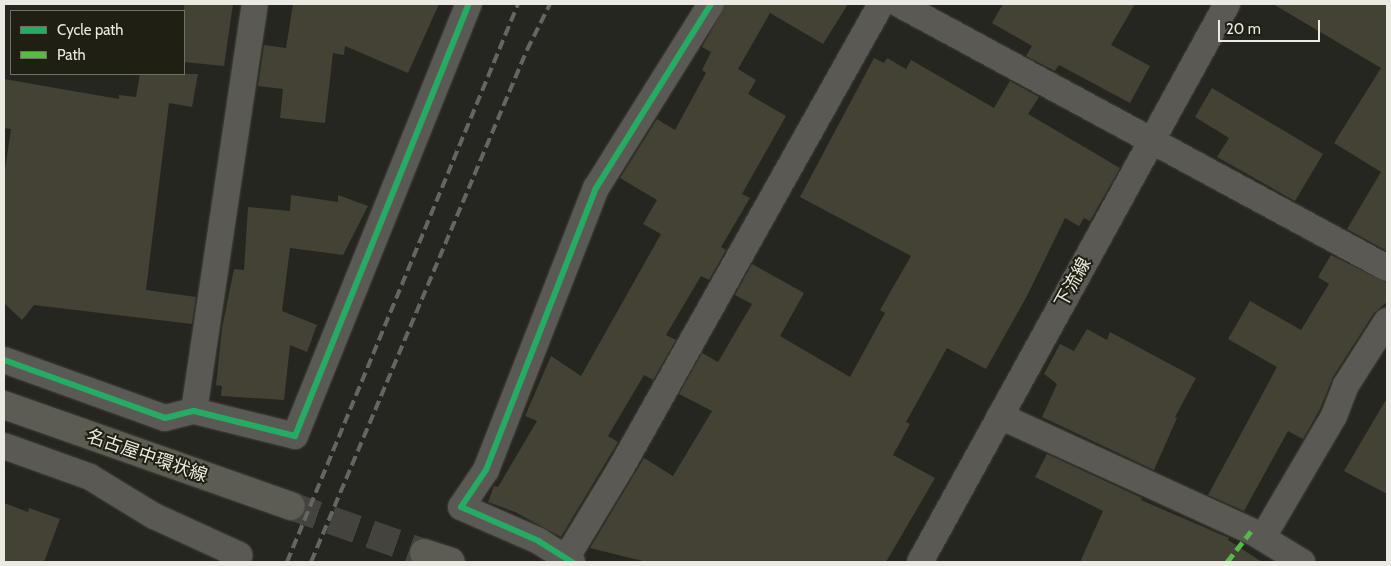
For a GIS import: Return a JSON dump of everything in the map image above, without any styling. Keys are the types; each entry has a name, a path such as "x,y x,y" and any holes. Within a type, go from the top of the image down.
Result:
{"main road":[{"name":"名古屋中環状線","path":"4,405 291,506"},
{"path":"424,553 451,562"}],"street":[{"path":"194,412 254,4"},
{"path":"4,360 166,418 194,412 294,436 469,4"},
{"path":"711,4 596,188 486,470 461,507 539,540 569,561 881,4"},
{"path":"900,4 1150,142 1387,268"},
{"name":"下流線","path":"920,562 1227,4"},
{"path":"1263,537 1334,416 1346,384 1387,321"},
{"path":"1000,416 1263,537 1302,562"},
{"path":"4,446 90,477 154,516 239,555 236,562"}],"building":[{"path":"184,4 233,4 224,66 185,62"},
{"path":"293,4 439,4 408,73 345,46 344,55 333,53 325,123 280,118 283,89 258,86 264,45 286,48"},
{"path":"726,4 848,4 823,44 770,13 738,69 756,80 748,94 786,116 742,194 750,198 721,247 726,250 709,280 701,276 666,335 676,340 653,380 644,375 608,436 618,442 561,537 515,512 488,502 494,486 498,487 537,421 525,416 551,356 581,376 661,234 643,224 657,200 620,178 657,119 675,130 706,73 702,70 711,52 702,47"},
{"path":"1003,4 1135,4 1111,45 1150,66 1130,103 1059,65 1055,71 1026,56 1032,46 992,23"},
{"path":"1273,4 1387,4 1387,251 1347,229 1381,172 1334,143 1381,68"},
{"path":"874,58 884,63 887,58 906,69 911,60 994,108 1010,81 1039,97 1028,114 1120,168 1090,221 1084,218 1079,226 1065,218 1027,296 986,369 947,348 906,422 910,424 893,455 935,478 886,562 647,562 590,548 644,458 673,476 712,411 679,394 702,353 718,362 752,304 735,295 752,264 804,293 780,336 850,377 885,313 880,310 911,256 800,197"},
{"path":"198,74 192,107 169,103 146,290 196,297 192,324 34,305 22,320 4,303 4,176 11,129 4,128 4,79 119,99 119,95 136,97 140,75"},
{"path":"1212,88 1323,154 1295,201 1217,157 1229,138 1195,117"},
{"path":"291,195 338,202 338,195 368,206 343,255 290,248 282,311 317,325 307,352 290,345 284,400 221,396 222,386 216,385 222,328 234,269 244,270 248,207 290,211"},
{"path":"1331,255 1387,283 1387,302 1374,313 1333,377 1320,409 1303,439 1288,431 1244,511 1208,495 1277,367 1228,339 1250,301 1301,330 1329,284 1318,277"},
{"path":"1087,329 1107,340 1110,332 1196,378 1175,417 1177,418 1154,470 1042,417 1057,384 1044,374 1060,344 1074,351"},
{"path":"1387,398 1387,494 1344,471"},
{"path":"1047,454 1142,498 1141,500 1229,538 1228,540 1262,562 1080,562 1103,511 1035,477"},
{"path":"4,503 28,512 29,508 60,519 44,562 4,562"}],"tunnel":[{"path":"291,506 424,553"}],"railway":[{"path":"287,562 518,4"},
{"path":"311,562 527,50 550,4"}],"marked path":[{"path":"1227,562 1251,531"}],"cycle path":[{"path":"4,360 165,418 194,411 295,436 469,4"},
{"path":"572,562 539,541 461,507 486,470 596,188 711,4"}]}
